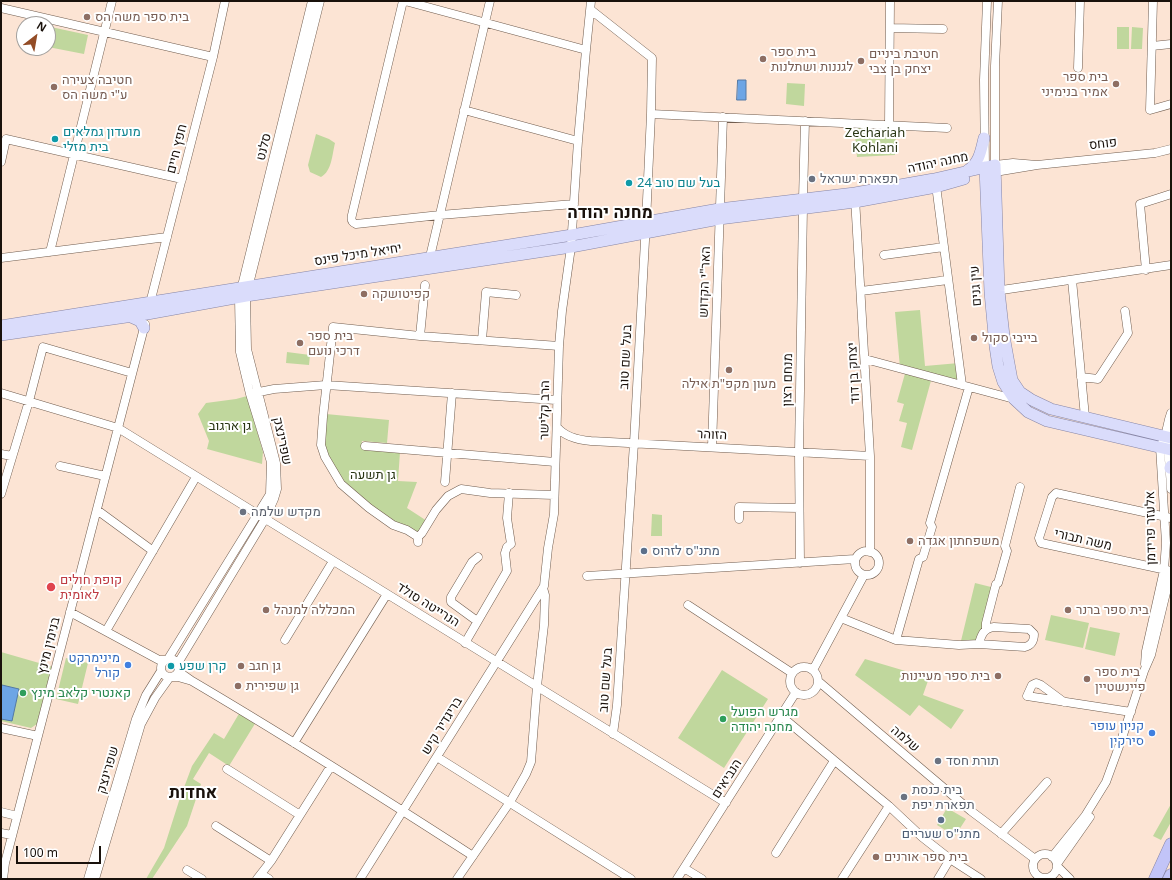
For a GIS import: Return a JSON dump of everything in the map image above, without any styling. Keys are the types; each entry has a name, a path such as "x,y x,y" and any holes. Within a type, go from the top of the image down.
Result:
{"highway":[{"path":"1155,879 1171,844"},
{"path":"1169,879 1171,875"}],"main road":[{"path":"966,171 973,167 977,162 984,138"},
{"name":"מחנה יהודה","path":"855,197 966,171 990,169"},
{"name":"מחנה יהודה","path":"719,214 936,187 990,169"},
{"name":"עין גנים","path":"990,169 998,366 1003,382 1014,399 1028,412 1048,421 1168,444"},
{"name":"יחיאל מיכל פינס","path":"431,263 572,235 645,227 719,214"},
{"name":"יחיאל מיכל פינס","path":"1,326 150,303 244,292 431,263 571,247 645,227"},
{"name":"עין גנים","path":"995,291 1012,380 1020,392 1051,409 1085,417 1168,444"},
{"name":"יחיאל מיכל פינס","path":"1,335 131,317 225,300 244,292"},
{"path":"131,317 140,321 144,328"}],"street":[{"path":"50,252 112,1"},
{"name":"חפץ חיים","path":"150,303 213,57 225,1"},
{"name":"סלנט","path":"244,292 312,1"},
{"name":"סלנט","path":"244,292 320,1"},
{"path":"574,204 440,215 356,224 353,223 351,219 404,1 586,50"},
{"path":"431,263 440,215 490,1"},
{"name":"הרב קלישר","path":"460,878 473,856 510,802 532,762 536,686 544,625 545,595 543,587 554,514 557,427 556,400 559,346 571,247 578,141 591,1"},
{"path":"889,125 890,1"},
{"name":"עין גנים","path":"987,1 984,80 984,138 990,169"},
{"name":"עין גנים","path":"990,169 998,1"},
{"path":"1078,68 1080,1"},
{"path":"1153,1 1150,110 1171,104"},
{"path":"1,8 213,57"},
{"name":"בעל שם טוב","path":"591,10 652,58 651,114 634,443 617,705 613,734"},
{"path":"890,28 943,29"},
{"path":"1152,46 1171,44"},
{"path":"464,110 578,141"},
{"path":"651,114 947,128"},
{"name":"האר\"י הקדוש","path":"712,448 723,117"},
{"name":"מנחם רצון","path":"800,563 799,452 803,203 806,121"},
{"path":"1,162 6,139 182,179"},
{"name":"פוחס","path":"990,169 1155,153 1171,149"},
{"path":"896,640 919,559 923,557 932,527 930,523 966,386 948,280 936,193"},
{"path":"1146,270 1140,204 1171,194"},
{"name":"יצחק בן דוד","path":"855,197 870,456 870,552"},
{"path":"1,258 167,237"},
{"path":"884,255 944,248"},
{"path":"995,291 1146,270 1171,265"},
{"path":"861,291 948,280"},
{"path":"1072,280 1085,417"},
{"path":"420,336 425,285"},
{"name":"שפרינצק","path":"244,292 239,311 240,352 254,393"},
{"name":"שפרינצק","path":"179,665 262,517 270,494 271,462 254,393 247,349 244,292"},
{"path":"482,340 486,292 516,295"},
{"path":"225,300 237,305 239,311"},
{"name":"בנימין מינץ","path":"3,879 5,863 150,303"},
{"path":"1081,377 1098,379 1128,333 1125,311"},
{"path":"554,495 461,489 448,496 436,510 418,539 407,530 393,525 369,508 341,484 325,457 321,445 333,327 420,336 559,346"},
{"path":"1,494 43,347 132,373"},
{"path":"865,358 1014,399"},
{"path":"254,393 274,389 326,385 556,400"},
{"name":"הנרייטה סולד","path":"1,393 118,428 726,803"},
{"path":"445,482 452,393"},
{"path":"1168,444 1168,419 1171,413"},
{"name":"הזוהר","path":"557,427 561,432 577,439 870,456"},
{"name":"אלעזר פרידמן","path":"1168,444 1171,467 1171,488"},
{"name":"אלעזר פרידמן","path":"1055,862 1103,787 1131,712 1144,670 1146,651 1169,571 1166,543 1168,518 1168,444"},
{"path":"365,446 555,462"},
{"path":"1,454 12,456"},
{"path":"60,466 105,476"},
{"path":"106,631 196,476"},
{"path":"979,644 980,639 986,629 986,623 996,584 998,583 1007,551 1005,546 1020,487"},
{"path":"465,643 507,570 504,553 507,547 511,544 507,518 509,493"},
{"name":"משה תבורי","path":"1168,518 1056,493 1052,496 1039,538 1041,543 1169,571"},
{"path":"739,519 739,507 799,508"},
{"path":"97,510 152,551"},
{"name":"שפרינצק","path":"88,879 136,719 146,695 163,663 262,517"},
{"path":"862,552 870,552 878,558 878,567 872,574 864,575 856,568 855,559 858,554 862,552"},
{"path":"477,621 451,602 451,597 472,562 478,557"},
{"path":"587,576 855,559"},
{"path":"285,640 333,561"},
{"path":"813,670 864,575"},
{"name":"בריגדיר קיש","path":"360,879 543,587"},
{"path":"294,743 387,594"},
{"path":"688,605 792,673"},
{"path":"70,612 163,663 174,659 179,665 182,674 192,681 403,810 473,856"},
{"path":"841,618 896,640 958,645 979,644 1025,647 1030,646 1034,638 1032,631 1027,628 994,627 986,629"},
{"path":"163,663 165,676 178,677 192,681"},
{"path":"172,677 178,673 179,665"},
{"path":"800,667 813,670 816,673 818,681 816,689 809,694 801,694 796,692 791,686 790,682 792,673 800,667"},
{"name":"שפרינצק","path":"95,879 141,724 155,698 172,677"},
{"name":"שלמה","path":"818,681 966,806 1034,859"},
{"name":"הנביאים","path":"677,879 796,692"},
{"path":"1064,702 1131,712"},
{"path":"782,716 834,761 890,806 922,837 950,859 981,879"},
{"path":"1,728 38,736"},
{"path":"437,757 631,879"},
{"path":"776,853 834,761"},
{"path":"269,879 259,877 271,861 331,766"},
{"path":"227,770 300,815"},
{"path":"1001,834 1047,782"},
{"path":"842,879 890,806"},
{"path":"1,812 17,816"},
{"path":"216,826 271,861"},
{"path":"1,833 12,836"},
{"path":"1055,862 1056,870 1054,877 1045,878 1038,876 1035,874 1032,866 1034,859 1042,854 1046,854 1055,862 1070,879"},
{"path":"938,879 950,859"},
{"path":"684,868 702,879"},
{"path":"187,870 202,879"}],"green space":[{"path":"1117,27 1129,27 1129,49 1117,49"},
{"path":"1132,27 1143,28 1142,49 1131,49"},
{"path":"56,28 88,35 84,54 56,49"},
{"path":"787,83 805,84 804,106 786,104"},
{"name":"Zechariah Kohlani","path":"854,125 896,126 895,155 857,157"},
{"path":"316,134 335,143 329,167 325,174 321,177 310,172 308,165"},
{"path":"920,310 925,366 959,363 962,385 932,377 912,450 901,447 907,423 899,421 904,404 897,402 906,370 900,368 895,312"},
{"path":"287,352 310,355 309,365 286,363"},
{"name":"גן ארגוב","path":"247,396 263,452 262,464 207,449 209,441 198,414 206,403"},
{"name":"גן תשעה","path":"326,414 389,420 387,443 362,441 361,448 400,452 398,481 417,482 407,508 427,521 418,534 395,523 342,482 327,456 324,446"},
{"path":"652,514 662,515 662,536 651,536"},
{"path":"975,583 991,587 996,584 980,639 960,645"},
{"path":"1051,615 1089,623 1083,648 1045,640"},
{"path":"1090,627 1120,633 1115,656 1085,649"},
{"name":"קאנטרי קלאב מינץ","path":"1,652 53,667 39,720 37,724 31,728 1,721"},
{"path":"66,658 88,663 78,704 56,699"},
{"path":"865,659 929,678 923,695 964,710 951,729 919,705 910,716 855,675"},
{"name":"מגרש הפועל מחנה יהודה","path":"722,670 768,699 724,768 678,738"},
{"path":"240,712 256,722 229,766 209,753 193,779 201,784 187,826 152,879 146,879 164,848 192,766 214,733 224,739"},
{"path":"1171,804 1171,822 1161,840 1153,836"},
{"path":"947,808 966,819 955,836 937,825"}],"water":[{"path":"738,80 746,80 746,100 737,100"},
{"path":"2,685 19,689 12,721 1,719"}],"place":[{"name":"בית ספר משה הס","path":"87,17"},
{"name":"בית ספר לגננות ושתלנות","path":"763,59"},
{"name":"חטיבת ביניים יצחק בן צבי","path":"861,61"},
{"name":"בית ספר אמיר בנימיני","path":"1116,84"},
{"name":"חטיבה צעירה ע\"י משה הס","path":"54,87"},
{"name":"מועדון גמלאים בית מזלי","path":"55,139"},
{"name":"תפארת ישראל","path":"812,179"},
{"name":"בעל שם טוב 24","path":"629,183"},
{"name":"קפיטושקה","path":"364,294"},
{"name":"בייבי סקול","path":"974,338"},
{"name":"בית ספר דרכי נועם","path":"300,343"},
{"name":"מעון מקפ\"ת אילה","path":"729,370"},
{"name":"מקדש שלמה","path":"243,512"},
{"name":"משפחתון אגדה","path":"910,541"},
{"name":"מתנ\"ס לזרוס","path":"644,551"},
{"name":"קופת חולים לאומית","path":"51,587"},
{"name":"המכללה למנהל","path":"266,610"},
{"name":"בית ספר ברנר","path":"1068,610"},
{"name":"מינימרקט קורל","path":"128,665"},
{"name":"קרן שפע","path":"171,666"},
{"name":"גן חגב","path":"241,666"},
{"name":"בית ספר מעיינות","path":"998,676"},
{"name":"בית ספר פיינשטיין","path":"1087,679"},
{"name":"גן שפירית","path":"238,686"},
{"name":"קאנטרי קלאב מינץ","path":"23,693"},
{"name":"מגרש הפועל מחנה יהודה","path":"723,719"},
{"name":"קניון עופר סירקין","path":"1152,733"},
{"name":"תורת חסד","path":"938,761"},
{"name":"בית כנסת תפארת יפת","path":"904,797"},
{"name":"מתנ\"ס שעריים","path":"941,820"},
{"name":"בית ספר אורנים","path":"876,857"}],"district":[{"name":"מחנה יהודה","path":"610,213"},
{"name":"אחדות","path":"193,793"}]}
